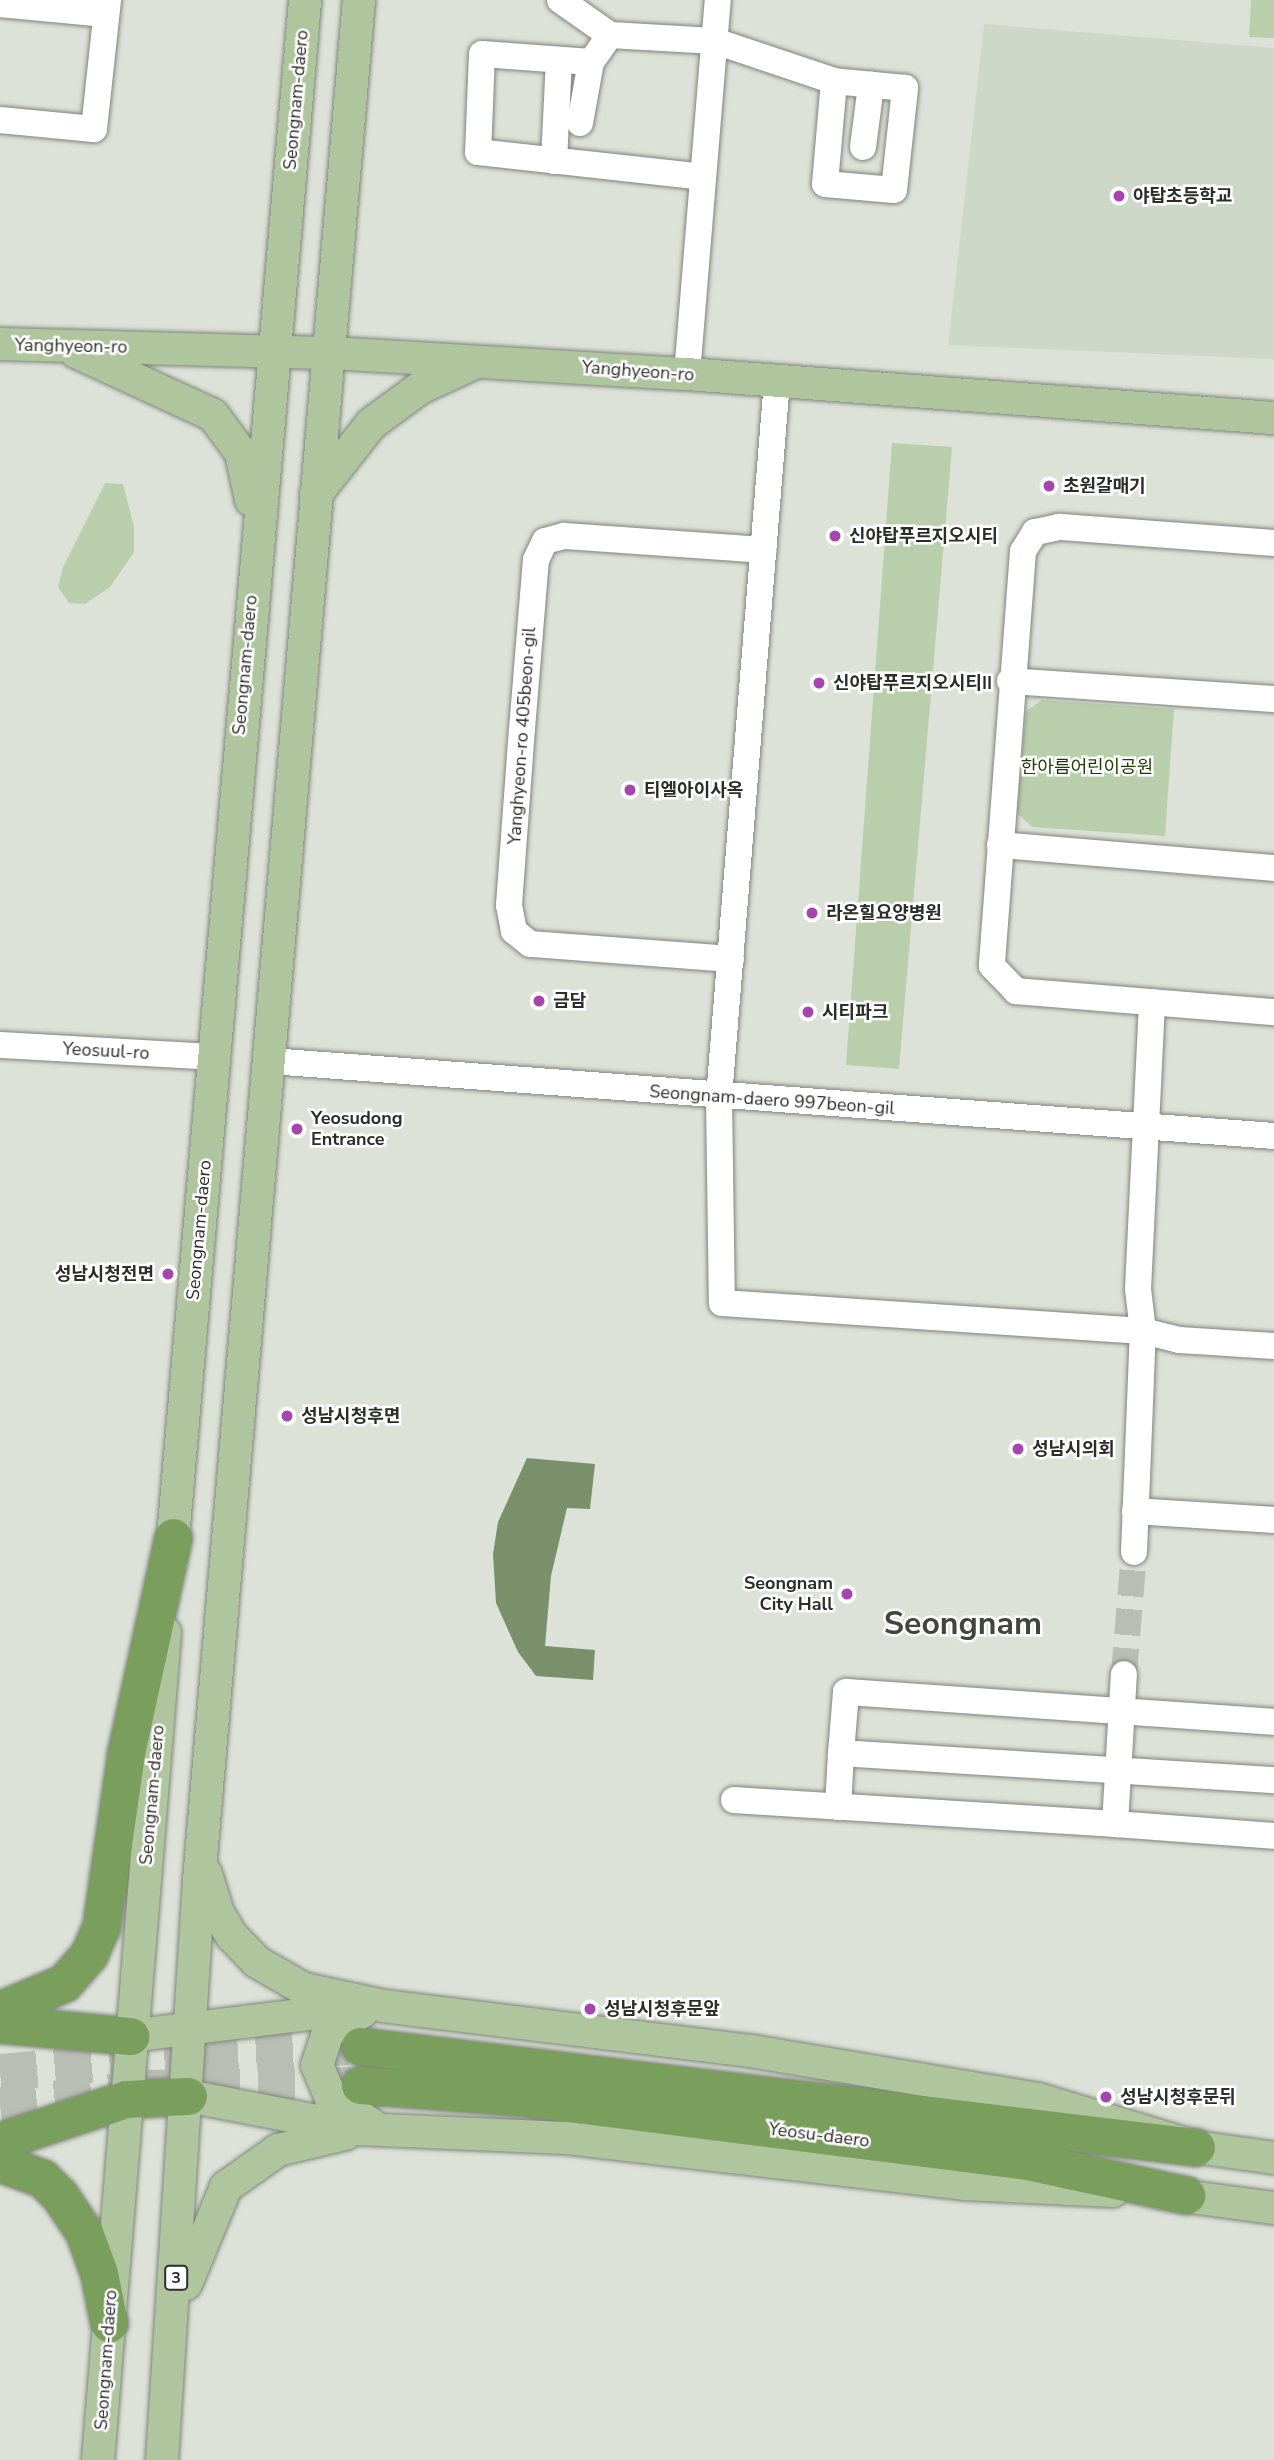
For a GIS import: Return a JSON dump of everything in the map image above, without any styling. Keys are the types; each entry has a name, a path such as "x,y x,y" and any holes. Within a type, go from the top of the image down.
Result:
{"highway":[{"path":"0,2010 64,1983 89,1954 101,1927 126,1753 173,1537"},
{"path":"0,2024 130,2036"},
{"name":"Yeosu-daero","path":"360,2046 1015,2129 1196,2147"},
{"name":"Yeosu-daero","path":"360,2085 521,2097 1027,2161 1186,2195"},
{"path":"0,2141 126,2099 188,2096"},
{"path":"0,2163 42,2178 60,2196 84,2232 99,2273 108,2323"}],"main road":[{"name":"Seongnam-daero","path":"98,2460 130,2036 305,0"},
{"path":"191,2031 203,1845 359,0"},
{"name":"Yanghyeon-ro","path":"0,344 331,353 687,374 1274,418"},
{"path":"62,346 213,415 241,453 258,527"},
{"path":"316,494 371,425 391,408 437,379 478,362"},
{"path":"203,1845 218,1913 257,1962 304,1989 383,2006 751,2051 1038,2099 1196,2147"},
{"path":"130,2036 191,2031 383,2006"},
{"path":"383,2006 346,2017 328,2032 317,2065 324,2089 340,2107 388,2131"},
{"name":"3","path":"162,2460 191,2031"},
{"path":"188,2096 319,2123 388,2131 567,2138 964,2184 1186,2195"},
{"path":"173,2320 216,2204 248,2168 299,2142 388,2131"},
{"name":"Yeosu-daero","path":"1196,2147 1274,2158"},
{"name":"Yeosu-daero","path":"1186,2195 1274,2208"}],"street":[{"path":"561,0 610,35 715,41 834,81 905,88 894,190 825,184 834,81"},
{"path":"687,374 715,41 721,2"},
{"path":"0,5 107,7 94,129 0,120"},
{"path":"580,123 591,62 610,35"},
{"path":"591,62 482,54 478,152 703,177"},
{"path":"554,161 559,60"},
{"path":"863,147 871,85"},
{"path":"777,382 719,1097 722,1303 1143,1331 1179,1340 1274,1346"},
{"path":"1274,544 1059,527 1035,532 1023,551 1010,681 992,966 1016,991 1274,1012"},
{"name":"Yanghyeon-ro 405beon-gil","path":"731,959 530,944 514,930 509,905 522,729 536,560 545,541 564,536 764,550"},
{"path":"1010,681 1274,698"},
{"path":"1000,845 1274,868"},
{"path":"1133,1552 1143,1331 1138,1289 1152,1002"},
{"name":"Yeosuul-ro","path":"0,1045 213,1057"},
{"name":"Seongnam-daero 997beon-gil","path":"270,1061 719,1097 1274,1136"},
{"path":"1135,1511 1274,1520"},
{"path":"1115,1824 1124,1674"},
{"path":"838,1807 846,1692 1274,1722"},
{"path":"841,1753 1274,1780"},
{"path":"734,1800 1274,1836"}],"shaded area":[{"name":"야탑초등학교","path":"984,24 1274,48 1274,359 948,345"},
{"path":"527,1458 595,1464 590,1509 567,1508 551,1576 545,1646 595,1650 593,1680 536,1676 518,1652 496,1603 493,1554 498,1522"}],"green space":[{"path":"1251,0 1274,0 1274,38 1249,37"},
{"path":"892,443 952,447 899,1069 846,1065"},
{"path":"105,483 123,484 134,527 134,552 110,587 85,604 69,603 58,587 63,567"},
{"name":"한아름어린이공원","path":"1042,700 1174,709 1165,836 1032,827 1017,813 1026,711"}],"tunnel":[{"path":"1124,1674 1134,1552"},
{"path":"0,2072 201,2054 356,2046"},
{"path":"0,2105 148,2088 358,2085"}],"place":[{"name":"야탑초등학교","path":"1119,196"},
{"name":"초원갈매기","path":"1049,486"},
{"name":"신야탑푸르지오시티","path":"835,536"},
{"name":"신야탑푸르지오시티II","path":"819,683"},
{"name":"티엘아이사옥","path":"630,790"},
{"name":"라온힐요양병원","path":"812,913"},
{"name":"금담","path":"539,1001"},
{"name":"시티파크","path":"808,1012"},
{"name":"Yeosudong Entrance","path":"297,1129"},
{"name":"성남시청전면","path":"168,1274"},
{"name":"성남시청후면","path":"287,1416"},
{"name":"성남시의회","path":"1018,1449"},
{"name":"Seongnam City Hall","path":"847,1594"},
{"name":"성남시청후문앞","path":"590,2009"},
{"name":"성남시청후문뒤","path":"1106,2097"}],"district":[{"name":"Seongnam","path":"963,1624"}]}
